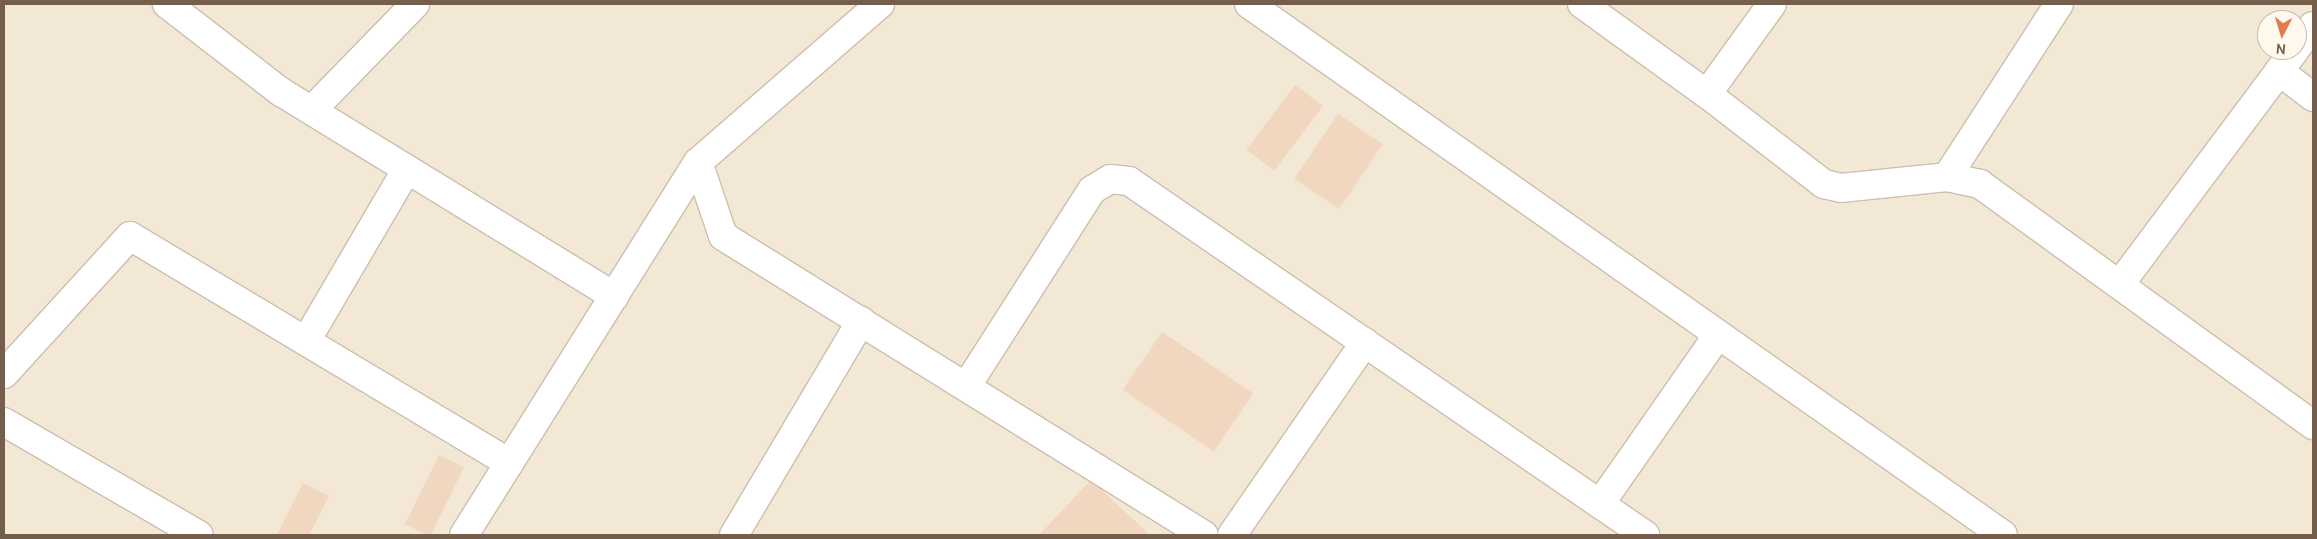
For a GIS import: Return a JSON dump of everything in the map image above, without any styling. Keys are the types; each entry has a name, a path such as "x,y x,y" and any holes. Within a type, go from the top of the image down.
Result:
{"street":[{"path":"166,4 281,92 614,296"},
{"path":"312,110 415,4"},
{"path":"464,535 698,162 880,4"},
{"path":"1249,4 2003,535"},
{"path":"1582,4 1707,94 1824,184 1841,188 1947,177 1980,184 2313,425"},
{"path":"1707,94 1772,4"},
{"path":"1947,177 2059,4"},
{"path":"2120,284 2287,60"},
{"path":"2292,60 2313,97"},
{"path":"698,162 724,236 1204,535"},
{"path":"306,341 407,169"},
{"path":"966,387 1092,190 1110,179 1129,181 1645,535"},
{"path":"4,374 130,236 509,463"},
{"path":"745,531 861,321"},
{"path":"1600,504 1718,334"},
{"path":"1232,535 1365,342"},
{"path":"4,422 199,535"}],"shaded area":[{"path":"4,4 2313,4 2313,535 4,535"}],"building":[{"path":"1295,85 1323,106 1274,171 1246,150"},
{"path":"1338,114 1383,144 1339,209 1294,179"},
{"path":"1162,332 1253,394 1214,452 1123,390"},
{"path":"439,455 464,467 431,535 427,535 405,524"},
{"path":"1091,480 1150,535 1039,535"},
{"path":"303,483 329,496 309,535 277,535"}]}
